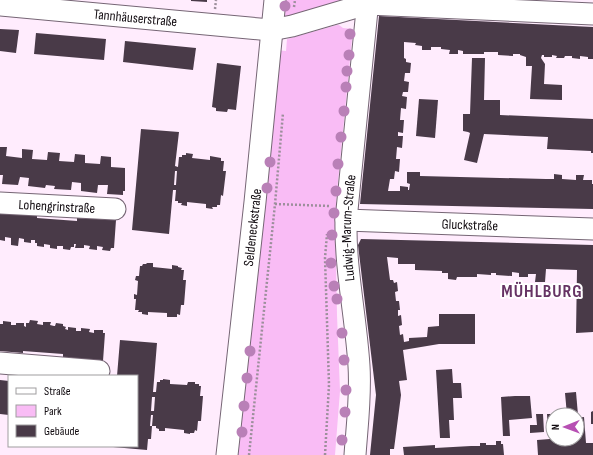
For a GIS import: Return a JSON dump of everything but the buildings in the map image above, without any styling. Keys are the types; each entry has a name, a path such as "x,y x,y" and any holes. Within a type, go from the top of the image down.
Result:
{"street":[{"name":"Seldeneckstraße","path":"227,455 255,202 275,0"},
{"name":"Tannhäuserstraße","path":"0,5 271,30 292,26 368,2 593,14"},
{"name":"Ludwig-Marum-Straße","path":"355,455 360,395 359,366 346,256 346,213 368,2"},
{"name":"Lohengrinstraße","path":"0,203 115,209"},
{"name":"Gluckstraße","path":"346,213 593,229"},
{"path":"0,363 99,371"}],"path":[{"path":"249,455 284,111"},
{"path":"255,202 346,213"}],"green space":[{"path":"284,0 357,0 282,18"},
{"path":"337,25 343,28 353,29 336,202 340,203 340,210 335,211 340,391 335,455 235,455 276,50 286,51 287,39"}],"district":[{"name":"MÜHLBURG","path":"542,291"}]}
